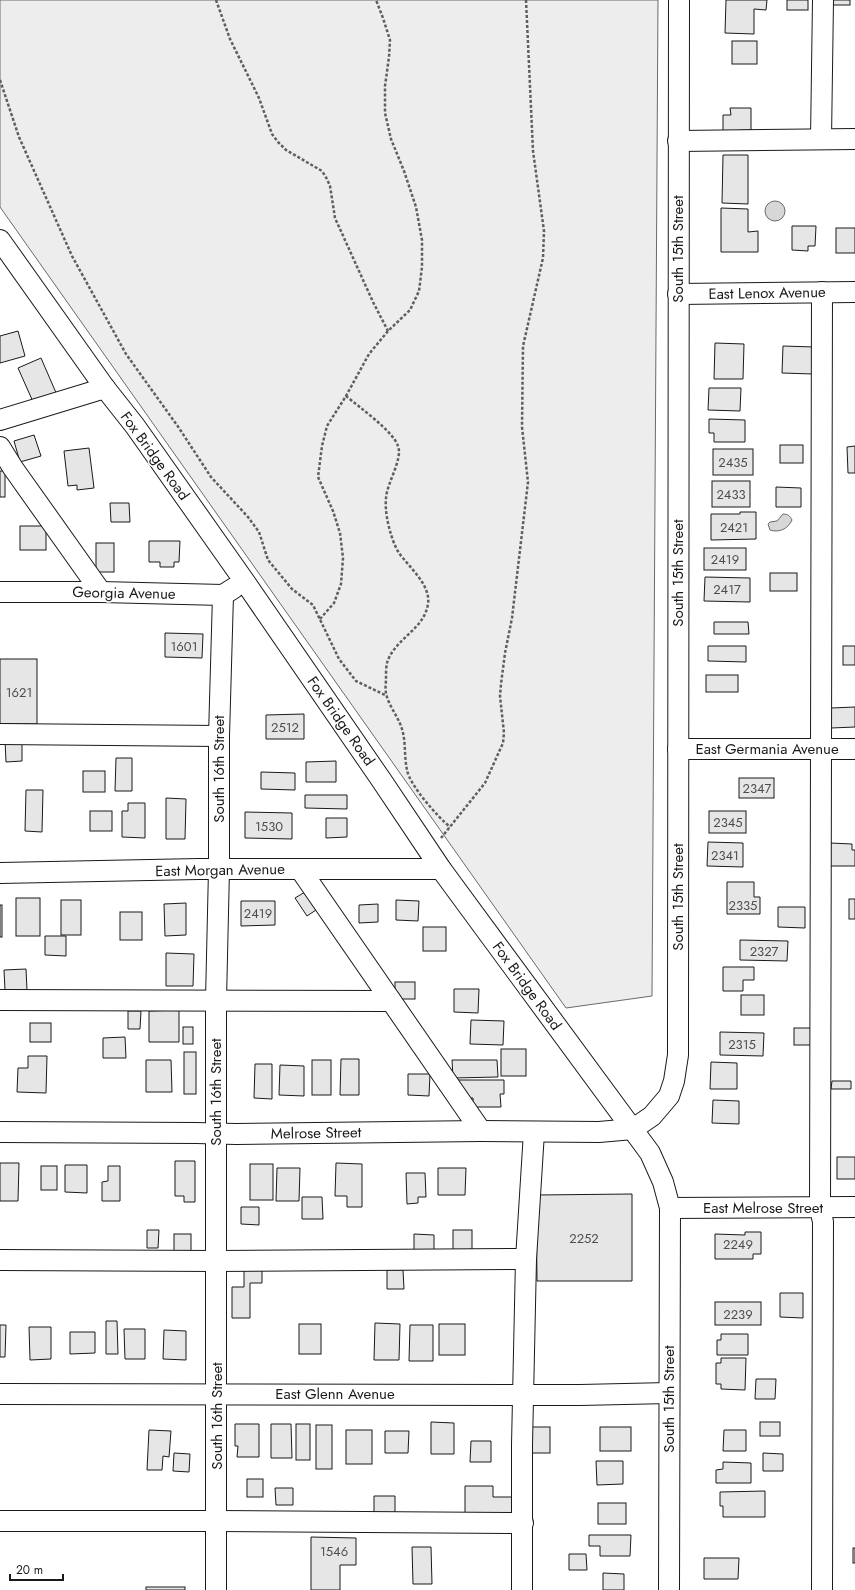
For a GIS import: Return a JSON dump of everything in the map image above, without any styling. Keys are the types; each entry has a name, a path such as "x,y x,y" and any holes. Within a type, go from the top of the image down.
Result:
{"street":[{"name":"South 15th Street","path":"633,1128 652,1116 670,1096 678,1055 679,0"},
{"path":"821,139 822,0"},
{"path":"678,140 855,139"},
{"name":"Fox Bridge Road","path":"0,240 9,266 136,426 382,781 435,861 633,1128 650,1153 663,1182 670,1208"},
{"path":"822,292 820,1208 823,1222 822,1590"},
{"name":"East Lenox Avenue","path":"678,294 855,292"},
{"path":"0,420 105,388"},
{"path":"0,447 13,468 101,592"},
{"path":"223,595 245,582"},
{"name":"Georgia Avenue","path":"0,592 101,592 223,595"},
{"name":"South 16th Street","path":"216,1590 216,1000 219,870 218,736 223,595"},
{"path":"0,734 218,736"},
{"name":"East Germania Avenue","path":"678,749 855,749"},
{"name":"East Morgan Avenue","path":"0,872 300,869 435,861"},
{"path":"300,869 481,1131"},
{"path":"0,1000 391,1001"},
{"name":"Melrose Street","path":"0,1132 216,1134 481,1131 599,1132 633,1128"},
{"path":"522,1590 522,1394 526,1259 534,1132"},
{"name":"East Melrose Street","path":"670,1208 855,1207"},
{"name":"South 15th Street","path":"669,1590 670,1208"},
{"path":"0,1260 216,1261 526,1259"},
{"name":"East Glenn Avenue","path":"0,1394 670,1393"},
{"path":"0,1521 523,1523"}],"path":[{"path":"216,0 230,39 259,98 272,134 286,150 322,171 327,179 330,186 335,218 373,302 388,331"},
{"path":"320,619 334,602 340,584 343,558 340,533 333,511 318,477 318,465 328,426 369,354 388,331 410,310 419,291 422,267 422,240 416,207 391,139 385,113 385,86 390,40 384,18 376,0"},
{"path":"435,861 450,827 485,783 503,743 504,733 500,696 501,684 512,618 528,482 522,427 523,346 543,258 544,231 533,151 526,0"},
{"path":"0,80 19,137 72,256 126,354 179,428 211,477 260,532 268,560 292,589 313,605 339,660 356,681 387,696"},
{"path":"346,396 383,427 396,441 399,448 399,455 388,489 386,514 390,533 398,551 422,582 427,592 428,604 423,618 415,629 390,655 387,663 387,696 400,724 404,737 407,772 414,785 441,819 450,827"}],"shaded area":[{"path":"0,0 658,0 652,996 566,1008 0,207"},
{"path":"775,201 782,204 785,211 782,218 775,221 768,218 765,211 768,204"},
{"path":"783,514 789,516 792,520 788,526 780,531 770,530 768,524 770,522 777,521"}],"building":[{"path":"726,0 767,0 766,10 754,9 754,34 725,33"},
{"path":"787,0 808,0 808,10 787,10"},
{"path":"828,0 850,0 850,5 828,5"},
{"path":"732,41 757,41 757,64 732,64"},
{"path":"730,108 751,108 751,130 723,131 723,115 731,115"},
{"path":"723,155 748,155 748,204 722,203"},
{"path":"721,208 748,209 748,232 758,231 758,252 721,252"},
{"path":"792,226 816,226 815,246 808,246 808,251 792,250"},
{"path":"836,228 855,228 855,253 836,253"},
{"path":"18,331 25,356 0,363 0,336"},
{"path":"715,343 744,344 743,379 714,379"},
{"path":"783,346 814,347 813,374 782,373"},
{"path":"41,358 57,395 34,404 18,368"},
{"path":"709,388 741,388 740,411 708,410"},
{"path":"709,419 745,420 745,442 714,442 714,433 709,433"},
{"path":"34,435 41,456 20,462 14,441"},
{"path":"780,445 803,445 803,463 780,463"},
{"path":"855,446 855,473 848,473 847,447"},
{"path":"89,448 94,488 77,490 77,485 68,486 64,451"},
{"path":"713,449 753,449 753,475 713,475"},
{"path":"0,471 5,471 5,497 0,497"},
{"path":"712,481 750,481 750,507 712,507"},
{"path":"776,487 801,488 801,507 776,507"},
{"path":"110,503 129,503 130,522 111,522"},
{"path":"740,512 756,512 756,539 711,540 711,514 740,514"},
{"path":"20,526 46,526 46,550 20,550"},
{"path":"149,541 180,541 179,562 174,562 174,567 160,567 160,562 149,562"},
{"path":"96,543 114,543 114,572 96,572"},
{"path":"704,548 746,548 746,570 704,570"},
{"path":"770,573 797,573 797,591 770,591"},
{"path":"705,577 750,578 750,602 704,601"},
{"path":"714,622 748,622 749,634 714,634"},
{"path":"165,633 203,634 202,658 165,657"},
{"path":"708,646 746,646 746,662 708,661"},
{"path":"843,646 855,646 855,665 843,665"},
{"path":"0,659 37,659 37,724 0,724"},
{"path":"706,675 738,675 738,692 706,692"},
{"path":"855,707 855,727 831,728 831,708"},
{"path":"304,714 304,739 266,739 266,715"},
{"path":"22,739 22,761 6,762 5,740"},
{"path":"116,758 132,758 132,791 115,791"},
{"path":"336,761 336,782 306,782 306,762"},
{"path":"83,771 105,771 105,792 83,792"},
{"path":"261,772 295,773 295,790 261,789"},
{"path":"739,778 774,778 774,798 739,798"},
{"path":"26,790 43,790 42,832 25,831"},
{"path":"305,795 347,795 347,809 305,808"},
{"path":"166,798 186,799 185,839 166,839"},
{"path":"128,803 145,803 145,838 122,837 122,811 128,811"},
{"path":"90,811 112,811 112,831 90,831"},
{"path":"709,811 746,811 746,833 709,833"},
{"path":"245,812 292,813 292,839 245,838"},
{"path":"326,818 347,818 347,837 326,838"},
{"path":"708,842 743,843 743,867 707,866"},
{"path":"830,843 852,844 852,850 855,850 855,866 830,866"},
{"path":"727,882 754,882 754,897 760,897 760,914 727,914"},
{"path":"305,892 316,910 307,916 295,898"},
{"path":"16,898 40,898 40,936 16,936"},
{"path":"849,899 855,899 855,919 849,919"},
{"path":"61,900 81,900 81,935 61,935"},
{"path":"396,900 419,901 418,921 396,920"},
{"path":"241,901 275,901 275,925 241,926"},
{"path":"186,903 186,935 165,936 164,904"},
{"path":"378,904 378,922 359,923 359,905"},
{"path":"0,905 2,905 2,937 0,937"},
{"path":"778,907 805,907 805,928 778,927"},
{"path":"120,912 142,912 142,940 120,940"},
{"path":"423,927 446,927 446,951 423,951"},
{"path":"45,936 66,936 66,956 45,955"},
{"path":"740,940 788,941 787,961 740,960"},
{"path":"166,953 194,954 193,986 166,986"},
{"path":"723,967 754,967 754,980 743,980 743,991 723,991"},
{"path":"26,969 27,990 5,990 4,970"},
{"path":"395,982 415,982 415,999 395,999"},
{"path":"454,989 479,989 478,1013 454,1012"},
{"path":"741,995 764,995 764,1015 741,1015"},
{"path":"179,1010 179,1042 149,1042 149,1011"},
{"path":"128,1011 141,1011 140,1029 128,1029"},
{"path":"471,1020 504,1021 503,1045 470,1044"},
{"path":"30,1023 51,1023 51,1042 30,1042"},
{"path":"183,1027 193,1027 193,1044 183,1044"},
{"path":"794,1028 815,1028 815,1045 794,1045"},
{"path":"720,1032 764,1033 763,1056 720,1055"},
{"path":"125,1037 126,1058 103,1058 103,1038"},
{"path":"501,1049 526,1049 526,1076 501,1076"},
{"path":"184,1052 196,1052 196,1094 184,1094"},
{"path":"28,1056 47,1056 46,1093 17,1092 18,1068 28,1068"},
{"path":"341,1059 359,1059 359,1095 340,1095"},
{"path":"146,1060 171,1060 172,1092 146,1092"},
{"path":"312,1060 331,1060 331,1095 312,1095"},
{"path":"452,1060 497,1060 498,1077 453,1078"},
{"path":"711,1062 737,1063 737,1089 710,1089"},
{"path":"255,1064 272,1064 272,1099 254,1098"},
{"path":"280,1065 304,1066 304,1096 279,1095"},
{"path":"408,1074 430,1074 429,1096 408,1095"},
{"path":"457,1080 504,1080 504,1094 500,1094 501,1107 473,1107 473,1098 465,1098"},
{"path":"832,1081 851,1081 851,1089 831,1089"},
{"path":"713,1100 739,1101 739,1124 712,1123"},
{"path":"837,1157 855,1157 855,1179 837,1179"},
{"path":"175,1161 195,1161 195,1202 184,1202 184,1196 175,1196"},
{"path":"0,1163 19,1163 18,1201 0,1201"},
{"path":"336,1163 362,1164 362,1207 347,1207 347,1196 335,1196"},
{"path":"250,1164 273,1164 273,1200 250,1200"},
{"path":"65,1165 87,1165 87,1193 65,1192"},
{"path":"41,1166 57,1166 57,1190 41,1190"},
{"path":"108,1166 120,1166 120,1201 102,1201 102,1182 108,1181"},
{"path":"277,1168 300,1168 299,1201 276,1201"},
{"path":"438,1168 466,1168 465,1195 438,1195"},
{"path":"406,1173 425,1173 426,1197 418,1197 418,1203 407,1204"},
{"path":"632,1194 632,1281 537,1281 536,1195"},
{"path":"302,1197 322,1197 323,1219 302,1219"},
{"path":"241,1207 259,1207 259,1225 241,1224"},
{"path":"147,1230 159,1230 158,1248 147,1248"},
{"path":"453,1230 472,1230 472,1252 453,1252"},
{"path":"745,1232 761,1232 761,1254 753,1254 753,1259 715,1259 715,1234 745,1235"},
{"path":"174,1234 191,1234 191,1254 174,1254"},
{"path":"414,1234 434,1235 434,1254 414,1254"},
{"path":"262,1269 262,1283 250,1283 250,1318 232,1318 232,1287 244,1287 244,1270"},
{"path":"387,1270 403,1270 404,1289 387,1289"},
{"path":"780,1293 803,1293 803,1318 780,1317"},
{"path":"715,1302 761,1302 761,1325 715,1325"},
{"path":"106,1321 117,1321 118,1354 106,1354"},
{"path":"375,1323 400,1324 399,1360 374,1360"},
{"path":"299,1324 321,1324 321,1354 299,1354"},
{"path":"439,1324 465,1324 465,1355 439,1355"},
{"path":"0,1325 6,1325 5,1357 0,1357"},
{"path":"410,1325 433,1325 433,1361 409,1361"},
{"path":"29,1327 51,1327 51,1359 30,1360"},
{"path":"124,1329 145,1329 145,1359 125,1359"},
{"path":"164,1330 186,1331 186,1360 163,1359"},
{"path":"70,1332 95,1332 95,1353 70,1354"},
{"path":"721,1334 748,1334 748,1355 717,1355 717,1340 721,1340"},
{"path":"721,1358 746,1358 745,1390 721,1389 721,1384 716,1384 716,1363 721,1363"},
{"path":"756,1379 776,1379 775,1399 755,1399"},
{"path":"431,1422 454,1423 454,1454 431,1454"},
{"path":"760,1422 780,1422 780,1436 760,1436"},
{"path":"235,1424 259,1424 259,1457 237,1457 238,1446 235,1446"},
{"path":"271,1424 291,1424 292,1458 271,1458"},
{"path":"296,1424 310,1424 310,1460 296,1460"},
{"path":"316,1425 332,1425 332,1469 316,1469"},
{"path":"527,1427 550,1427 550,1453 527,1453"},
{"path":"600,1427 631,1427 631,1451 600,1451"},
{"path":"149,1430 171,1431 169,1457 163,1456 162,1470 147,1470"},
{"path":"346,1430 372,1430 372,1464 346,1464"},
{"path":"724,1430 746,1430 746,1451 723,1451"},
{"path":"385,1431 409,1431 408,1453 385,1453"},
{"path":"471,1441 491,1441 491,1462 470,1462"},
{"path":"174,1453 190,1454 189,1472 173,1471"},
{"path":"763,1453 783,1454 783,1471 763,1471"},
{"path":"596,1461 623,1461 623,1484 597,1485"},
{"path":"723,1462 751,1463 751,1483 716,1483 716,1470 723,1469"},
{"path":"247,1479 263,1479 263,1497 247,1497"},
{"path":"465,1486 493,1486 493,1497 513,1497 513,1516 465,1513"},
{"path":"275,1488 293,1488 293,1505 276,1505"},
{"path":"765,1491 765,1517 723,1517 723,1506 720,1506 720,1492"},
{"path":"374,1496 395,1496 395,1516 374,1515"},
{"path":"598,1503 626,1503 626,1524 598,1524"},
{"path":"589,1535 631,1535 630,1556 600,1556 600,1546 589,1546"},
{"path":"311,1537 356,1538 356,1565 340,1565 340,1590 311,1590"},
{"path":"412,1547 431,1547 432,1584 413,1584"},
{"path":"853,1548 855,1548 855,1563 853,1563"},
{"path":"569,1554 586,1554 587,1570 569,1570"},
{"path":"704,1558 739,1558 738,1579 704,1579"},
{"path":"603,1573 624,1574 624,1590 603,1590"},
{"path":"146,1587 185,1587 185,1590 146,1590"}]}
